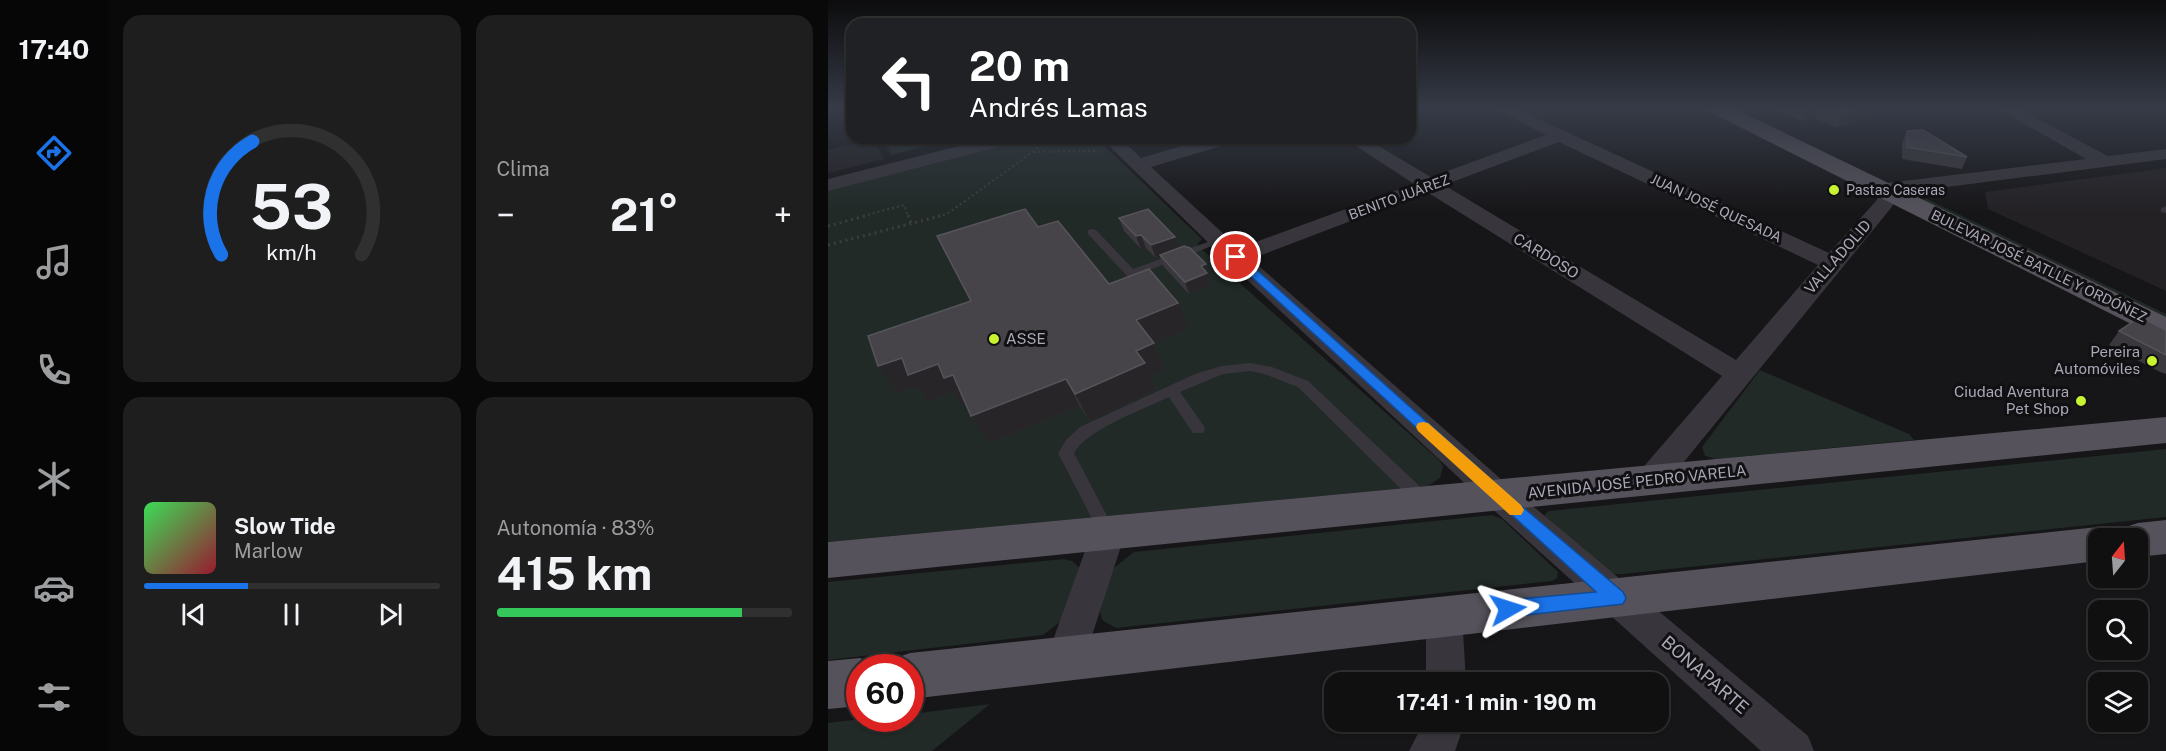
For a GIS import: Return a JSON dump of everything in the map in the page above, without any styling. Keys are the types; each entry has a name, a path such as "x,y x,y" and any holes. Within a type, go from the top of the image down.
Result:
{"main road":[{"name":"BULEVAR JOSÉ BATLLE Y ORDÓÑEZ","path":"1789,143 2166,329"},
{"name":"BULEVAR JOSÉ BATLLE Y ORDÓÑEZ","path":"1824,143 2166,306"},
{"name":"AVENIDA JOSÉ PEDRO VARELA","path":"828,560 2166,430"},
{"path":"2148,539 2166,537"},
{"path":"924,674 2088,545"},
{"path":"828,685 846,683"}],"street":[{"name":"BENITO JUÁREZ","path":"1228,249 1430,185 1540,143"},
{"name":"JUAN JOSÉ QUESADA","path":"1578,143 1832,263"},
{"path":"2069,143 2104,162"},
{"path":"828,185 989,144"},
{"path":"1125,151 1180,144"},
{"name":"CARDOSO","path":"1363,144 1739,374"},
{"name":"BONAPARTE","path":"1125,151 1228,249 1499,496 1793,751"},
{"path":"1889,192 1902,186 1917,187 2166,154"},
{"name":"VALLADOLID","path":"1650,481 1884,204 1889,192"},
{"path":"1066,657 1108,534"},
{"path":"1444,615 1446,672"},
{"path":"1430,751 1439,740 1442,732"}],"lane":[{"path":"1092,232 1131,274 1228,249"},
{"path":"1108,534 1066,453 1071,444 1085,431 1171,390 1222,370 1250,367 1283,375 1303,384 1427,503"},
{"path":"1171,390 1198,429"}],"path":[{"path":"828,245 948,214 1044,144"},
{"path":"982,146 1033,152 1125,151"},
{"path":"828,226 904,205 911,224"}],"shaded area":[{"path":"853,144 876,144 884,159 828,173 828,150"},
{"path":"885,144 935,144 891,155"},
{"path":"1000,144 1102,144 1202,239 1197,245 1440,461 1443,467 1440,478 1428,486 828,542 828,188"},
{"path":"2166,168 2166,291 1988,209 1985,192"},
{"path":"1927,199 2166,314 2166,319 1922,200"},
{"path":"1760,370 1909,434 1914,440 1716,459 1705,456 1702,447"},
{"path":"2166,449 2166,517 1623,574 1613,574 1545,520 1545,514 1549,511"},
{"path":"1492,515 1502,519 1558,572 1557,578 1552,581 1116,628 1102,620 1100,611 1111,570 1134,552"},
{"path":"1064,559 1072,561 1080,568 1060,622 1043,635 880,654 846,654 846,658 828,660 828,582"},
{"path":"990,704 932,751 828,751 828,723 846,721 846,732 924,732 924,712"}],"building":[{"path":"1907,143 1944,143 1967,157 1907,147"},
{"path":"1025,209 1038,227 1058,221 1109,284 1149,269 1178,303 1136,320 1154,343 1136,351 1145,363 1075,394 1066,379 971,416 953,375 944,378 938,364 908,375 902,358 878,366 868,336 971,301 937,236"},
{"path":"1148,209 1175,237 1151,245 1141,235 1136,236 1119,218"},
{"path":"1184,246 1190,248 1206,264 1201,266 1207,273 1185,282 1160,255"},
{"path":"2140,317 2166,330 2166,355 2119,331"}],"slow traffic":[{"path":"1423,427 1515,510"}],"place":[{"name":"Pastas Caseras","path":"1834,190"},
{"name":"ASSE","path":"994,339"},
{"name":"Pereira Automóviles","path":"2152,361"},
{"name":"Ciudad Aventura Pet Shop","path":"2081,401"}],"route":[{"path":"1236,257 1499,496 1616,598 1508,609"}]}
